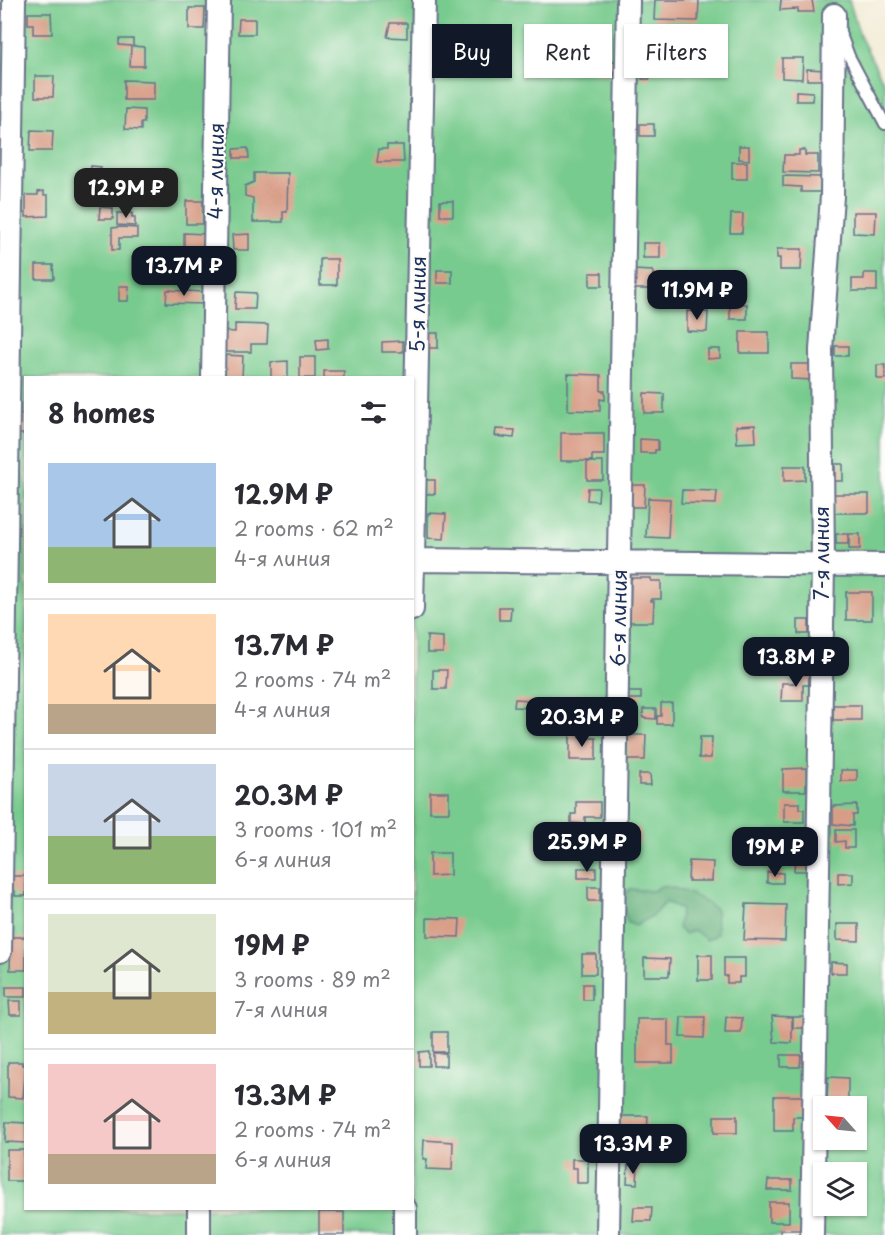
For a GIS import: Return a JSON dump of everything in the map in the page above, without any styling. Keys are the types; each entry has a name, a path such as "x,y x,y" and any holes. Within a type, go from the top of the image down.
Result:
{"street":[{"path":"0,951 10,549 14,0"},
{"name":"4-я линия","path":"213,376 219,0"},
{"name":"5-я линия","path":"414,509 424,0"},
{"name":"6-я линия","path":"608,1235 628,0"},
{"name":"7-я линия","path":"812,1235 823,564 821,350 832,196 833,11"},
{"path":"414,560 885,565"},
{"path":"199,1210 199,1235"},
{"path":"405,1210 405,1235"}],"lane":[{"path":"833,11 849,56 885,124"}],"green space":[{"path":"0,0 849,0 860,36 885,85 885,1235 0,1235"},
{"path":"661,886 690,894 716,910 717,934 707,940 694,930 684,934 678,928 681,909 666,902 653,915 636,926 628,923 623,905 626,893 630,889 653,891"}],"building":[{"path":"655,0 699,0 698,21 654,20"},
{"path":"781,0 812,0 814,12 798,12 798,9 780,10"},
{"path":"189,8 205,8 204,29 189,29"},
{"path":"28,13 51,13 52,34 33,34 33,24 28,24"},
{"path":"239,19 255,19 255,34 238,34"},
{"path":"390,23 407,23 407,38 387,37"},
{"path":"119,39 133,39 133,46 144,47 144,66 130,66 131,46 119,45"},
{"path":"782,58 803,58 802,79 782,78"},
{"path":"612,61 616,61 616,74 612,74"},
{"path":"807,69 826,70 825,80 807,80"},
{"path":"35,76 54,76 53,97 35,97"},
{"path":"124,80 154,81 154,100 124,100"},
{"path":"796,91 813,92 812,101 796,101"},
{"path":"126,109 144,110 144,123 141,123 141,130 125,129"},
{"path":"640,124 654,124 654,136 640,136"},
{"path":"31,130 53,131 52,151 30,151"},
{"path":"387,145 403,145 404,162 377,162 379,149 387,149"},
{"path":"739,146 749,146 749,160 739,159"},
{"path":"248,148 249,158 234,158 234,149"},
{"path":"799,150 805,150 805,155 818,155 818,173 783,172 784,155 799,155"},
{"path":"732,162 747,162 747,179 732,179"},
{"path":"91,166 101,167 99,184 89,184"},
{"path":"254,173 288,173 287,212 283,212 283,222 253,222 253,198 245,196 245,186 254,182"},
{"path":"783,176 821,177 820,192 801,192 801,187 783,186"},
{"path":"44,191 44,195 48,195 48,216 26,217 26,195 38,195 38,192"},
{"path":"186,201 203,201 203,224 186,224"},
{"path":"440,201 453,201 453,216 440,216"},
{"path":"100,207 113,208 113,219 99,219"},
{"path":"853,212 876,212 875,234 853,233"},
{"path":"117,213 132,213 132,217 135,217 135,226 117,225"},
{"path":"731,214 743,214 742,233 730,233"},
{"path":"112,228 137,228 137,238 119,238 119,250 112,250"},
{"path":"184,233 205,234 204,255 184,255"},
{"path":"249,234 249,250 233,250 232,235"},
{"path":"643,243 660,243 660,258 643,258"},
{"path":"777,249 802,249 801,270 780,270"},
{"path":"320,259 337,259 337,285 320,285"},
{"path":"36,265 53,265 54,279 36,279"},
{"path":"437,270 452,270 452,283 437,283"},
{"path":"632,270 653,271 653,275 656,275 655,289 632,289"},
{"path":"590,273 602,273 602,286 590,286"},
{"path":"864,273 877,273 877,291 852,291 852,279 864,279"},
{"path":"119,286 129,286 128,301 119,301"},
{"path":"167,290 203,292 203,304 166,303"},
{"path":"236,292 256,293 255,309 235,309"},
{"path":"730,304 747,304 747,319 730,319"},
{"path":"687,311 708,312 707,332 687,331"},
{"path":"235,324 268,325 267,344 251,344 251,352 222,352 222,331 235,332"},
{"path":"740,332 769,332 769,353 740,353"},
{"path":"428,333 438,333 438,348 428,348"},
{"path":"328,339 328,349 317,350 316,340"},
{"path":"403,341 403,352 382,352 382,342"},
{"path":"835,346 848,346 848,356 835,356"},
{"path":"708,349 720,349 720,358 708,359"},
{"path":"225,355 243,356 242,376 225,376"},
{"path":"300,357 315,357 315,376 300,376"},
{"path":"288,361 288,376 271,376 271,362"},
{"path":"791,364 812,364 813,380 791,379"},
{"path":"877,365 885,365 885,379 877,379"},
{"path":"324,371 344,371 344,376 324,376"},
{"path":"568,374 601,375 601,391 605,391 605,400 600,399 600,411 568,410"},
{"path":"644,393 664,394 664,413 644,413"},
{"path":"19,414 24,414 24,434 19,434"},
{"path":"755,425 756,442 737,443 736,426"},
{"path":"496,429 515,430 514,438 495,436"},
{"path":"561,433 604,433 604,455 592,455 592,461 561,461"},
{"path":"640,439 658,440 658,450 655,450 655,453 640,453"},
{"path":"587,462 603,462 603,480 587,480"},
{"path":"835,464 843,464 843,481 835,481"},
{"path":"784,466 805,466 805,480 784,481"},
{"path":"425,480 435,480 435,494 425,494"},
{"path":"630,485 645,485 644,507 629,507"},
{"path":"588,488 599,488 598,501 587,500"},
{"path":"682,490 717,491 716,504 681,503"},
{"path":"834,494 869,494 869,513 834,513"},
{"path":"648,498 670,499 668,538 646,537"},
{"path":"428,513 446,514 444,539 428,538"},
{"path":"836,534 848,534 848,544 836,544"},
{"path":"849,534 860,534 860,549 849,549"},
{"path":"631,578 651,578 651,581 661,581 661,599 651,599 654,601 653,622 630,622"},
{"path":"846,592 872,592 872,620 846,620"},
{"path":"499,607 511,607 510,620 499,620"},
{"path":"798,620 809,620 809,634 798,634"},
{"path":"427,636 443,637 443,653 427,653"},
{"path":"433,670 447,670 446,689 433,689"},
{"path":"797,674 813,674 813,685 803,685 803,701 781,701 782,683 796,683"},
{"path":"626,692 641,692 641,699 626,699"},
{"path":"515,699 531,700 531,708 514,707"},
{"path":"661,703 672,703 672,724 657,724 657,716 661,716"},
{"path":"833,705 861,705 861,720 833,720"},
{"path":"643,709 656,709 656,719 643,718"},
{"path":"570,734 580,734 580,738 596,738 596,760 570,760"},
{"path":"628,735 646,735 645,760 627,760"},
{"path":"700,737 712,737 711,758 699,758"},
{"path":"806,768 806,791 783,791 783,769"},
{"path":"841,770 857,770 857,781 841,781"},
{"path":"639,774 650,774 651,785 639,785"},
{"path":"430,792 449,792 449,812 430,812"},
{"path":"576,802 600,802 600,817 585,817 585,824 571,823 571,814 576,814"},
{"path":"784,803 800,803 800,809 804,809 804,822 784,822"},
{"path":"857,805 857,815 853,815 853,826 833,824 833,806"},
{"path":"624,828 640,828 640,843 624,846"},
{"path":"836,830 854,830 854,848 845,848 845,841 836,842"},
{"path":"784,837 797,837 797,850 784,850"},
{"path":"430,853 450,853 450,875 430,876"},
{"path":"795,857 812,858 812,871 794,871"},
{"path":"689,861 713,862 712,881 688,881"},
{"path":"578,868 596,868 596,878 578,878"},
{"path":"767,872 783,873 783,883 767,883"},
{"path":"838,873 853,873 853,883 838,884"},
{"path":"9,876 24,876 24,896 15,896 15,891 8,891"},
{"path":"588,887 600,887 600,901 588,901"},
{"path":"746,904 786,905 785,941 744,940"},
{"path":"427,918 460,919 459,937 427,936"},
{"path":"837,924 859,924 859,941 837,940"},
{"path":"11,937 24,937 24,970 10,970"},
{"path":"582,954 596,954 596,974 582,974"},
{"path":"698,955 712,955 712,980 698,980"},
{"path":"644,958 670,959 669,976 644,976"},
{"path":"724,958 745,958 745,977 739,977 739,983 727,983 727,976 724,976"},
{"path":"831,962 847,963 847,973 831,973"},
{"path":"583,984 592,984 592,1000 583,1000"},
{"path":"6,987 24,987 24,997 6,997"},
{"path":"9,1001 21,1001 21,1015 10,1015"},
{"path":"772,1016 792,1017 792,1043 774,1042"},
{"path":"681,1017 705,1017 704,1038 680,1037"},
{"path":"726,1017 742,1018 741,1033 725,1033"},
{"path":"793,1017 807,1017 807,1028 793,1028"},
{"path":"637,1019 668,1019 668,1045 673,1045 673,1063 637,1063"},
{"path":"433,1032 447,1032 447,1052 433,1052"},
{"path":"429,1051 429,1066 419,1066 419,1052"},
{"path":"433,1053 446,1053 446,1066 433,1066"},
{"path":"781,1055 801,1055 800,1067 781,1067"},
{"path":"8,1062 22,1062 24,1065 23,1098 8,1097"},
{"path":"828,1077 848,1078 848,1096 827,1096"},
{"path":"774,1096 807,1096 807,1117 793,1117 793,1131 774,1131"},
{"path":"620,1116 648,1116 647,1133 620,1132"},
{"path":"714,1116 737,1116 737,1133 714,1133"},
{"path":"6,1122 24,1123 24,1143 5,1142"},
{"path":"424,1140 453,1142 452,1170 426,1169 427,1159 423,1159"},
{"path":"7,1150 24,1150 24,1181 7,1181"},
{"path":"572,1159 588,1159 588,1183 577,1183 577,1168 572,1168"},
{"path":"628,1165 638,1166 637,1184 627,1183"},
{"path":"768,1180 792,1180 792,1190 767,1190"},
{"path":"769,1202 789,1202 789,1222 769,1222"},
{"path":"634,1207 652,1207 651,1221 633,1221"},
{"path":"319,1212 344,1212 344,1235 319,1235"},
{"path":"780,1230 803,1230 803,1235 780,1235"}]}
